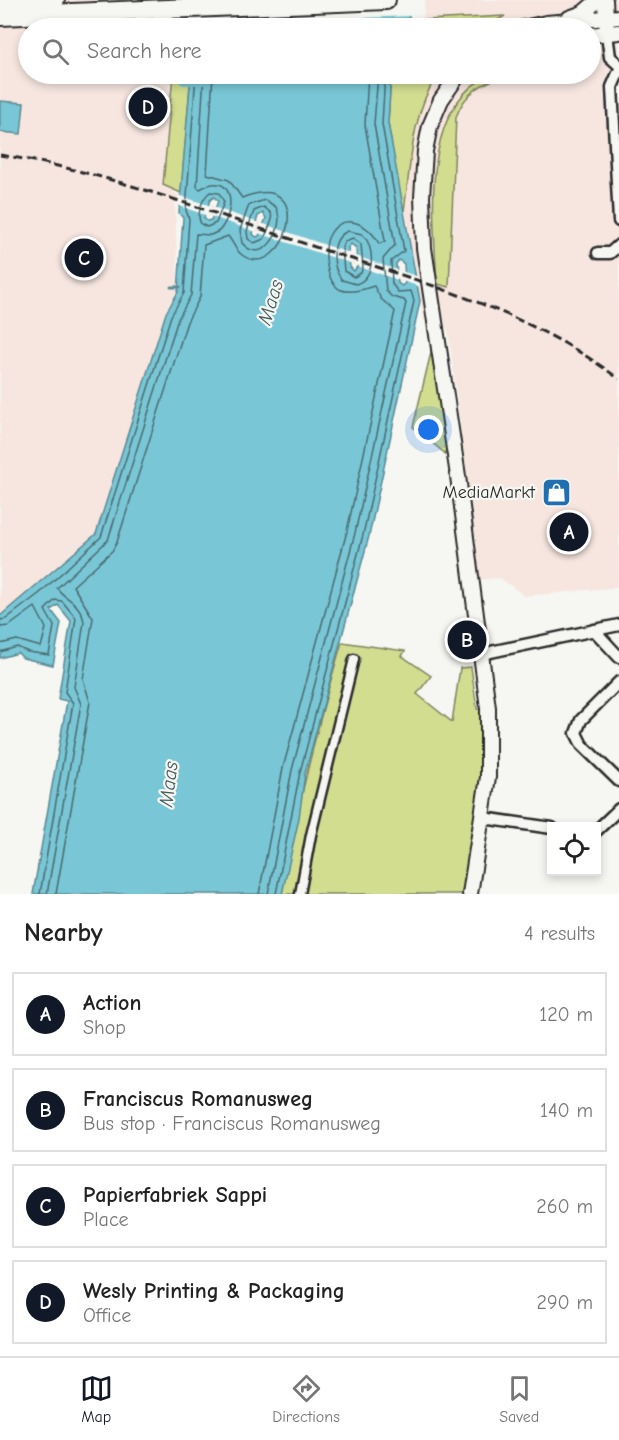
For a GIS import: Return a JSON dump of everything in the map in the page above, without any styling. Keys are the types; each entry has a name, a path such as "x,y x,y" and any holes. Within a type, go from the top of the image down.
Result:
{"main road":[{"path":"0,3 55,0"},
{"path":"0,16 386,0"},
{"path":"88,18 120,12"},
{"path":"0,29 18,27"}],"street":[{"path":"570,18 579,15 598,0"},
{"path":"605,0 613,18 610,57 619,65"},
{"path":"619,71 612,87 619,221"},
{"path":"454,84 434,113 426,141 422,183 423,240 481,654 490,743 483,818 470,894"},
{"path":"598,253 610,253 619,245"},
{"path":"481,654 619,625"},
{"path":"594,630 619,657"},
{"path":"300,894 311,835 354,659"},
{"path":"619,682 581,720 576,733 582,746 619,781"},
{"path":"601,827 619,809"},
{"path":"483,818 547,827"}],"shaded area":[{"path":"0,0 176,0 175,18 18,18 18,84 169,84 174,193 415,276 403,217 416,84 601,84 601,18 423,18 425,0 619,0 619,587 525,596 500,578 480,580 448,329 424,319 417,287 175,203 178,289 130,424 100,534 0,615"}],"green space":[{"path":"505,16 501,18 465,18"},
{"path":"172,84 190,84 181,196 181,193 163,185"},
{"path":"390,84 432,84 422,107 413,143 403,217 388,123"},
{"path":"477,84 485,84 470,94 456,117 449,287 437,284 434,228 436,167 441,138 451,111 468,90"},
{"path":"433,344 448,456 413,427"},
{"path":"342,642 405,651 402,656 431,676 417,694 452,722 460,668 471,667 477,709 482,709 482,770 464,894 282,894 308,767"}],"water":[{"path":"415,5 408,18 262,18"},
{"name":"Maas","path":"190,84 390,84 388,123 420,301 369,536 305,773 299,818 282,894 33,894 67,701 58,699 71,621 58,605 51,610 61,623 53,665 23,658 18,653 0,658 0,616 96,534 166,313 178,292 183,218 179,213","holes":["214,197 218,201 211,220 207,221 204,218 210,200","263,213 266,218 259,236 256,237 253,234 258,216","351,244 356,248 357,267 354,271 350,267 348,248","399,260 404,264 405,283 402,286 398,283 396,264"]},
{"path":"0,101 24,103 21,134 0,132"}],"pier":[{"path":"190,0 419,0 412,16 189,18"},
{"path":"178,195 211,206 208,216 177,205"},
{"path":"213,207 259,223 256,232 210,216"},
{"path":"261,223 352,254 353,264 258,233"},
{"path":"353,255 400,271 401,281 354,265"},
{"path":"401,271 419,277 421,287 402,281"}],"waterway":[{"path":"171,287 180,287"}],"railway":[{"path":"0,155 74,170 147,191 461,296 543,332 582,354 619,379"}],"place":[{"name":"Wesly Printing & Packaging","path":"148,107"},
{"name":"Papierfabriek Sappi","path":"84,258"},
{"name":"MediaMarkt","path":"556,492"},
{"name":"Action","path":"569,532"},
{"name":"Franciscus Romanusweg","path":"467,640"}]}
